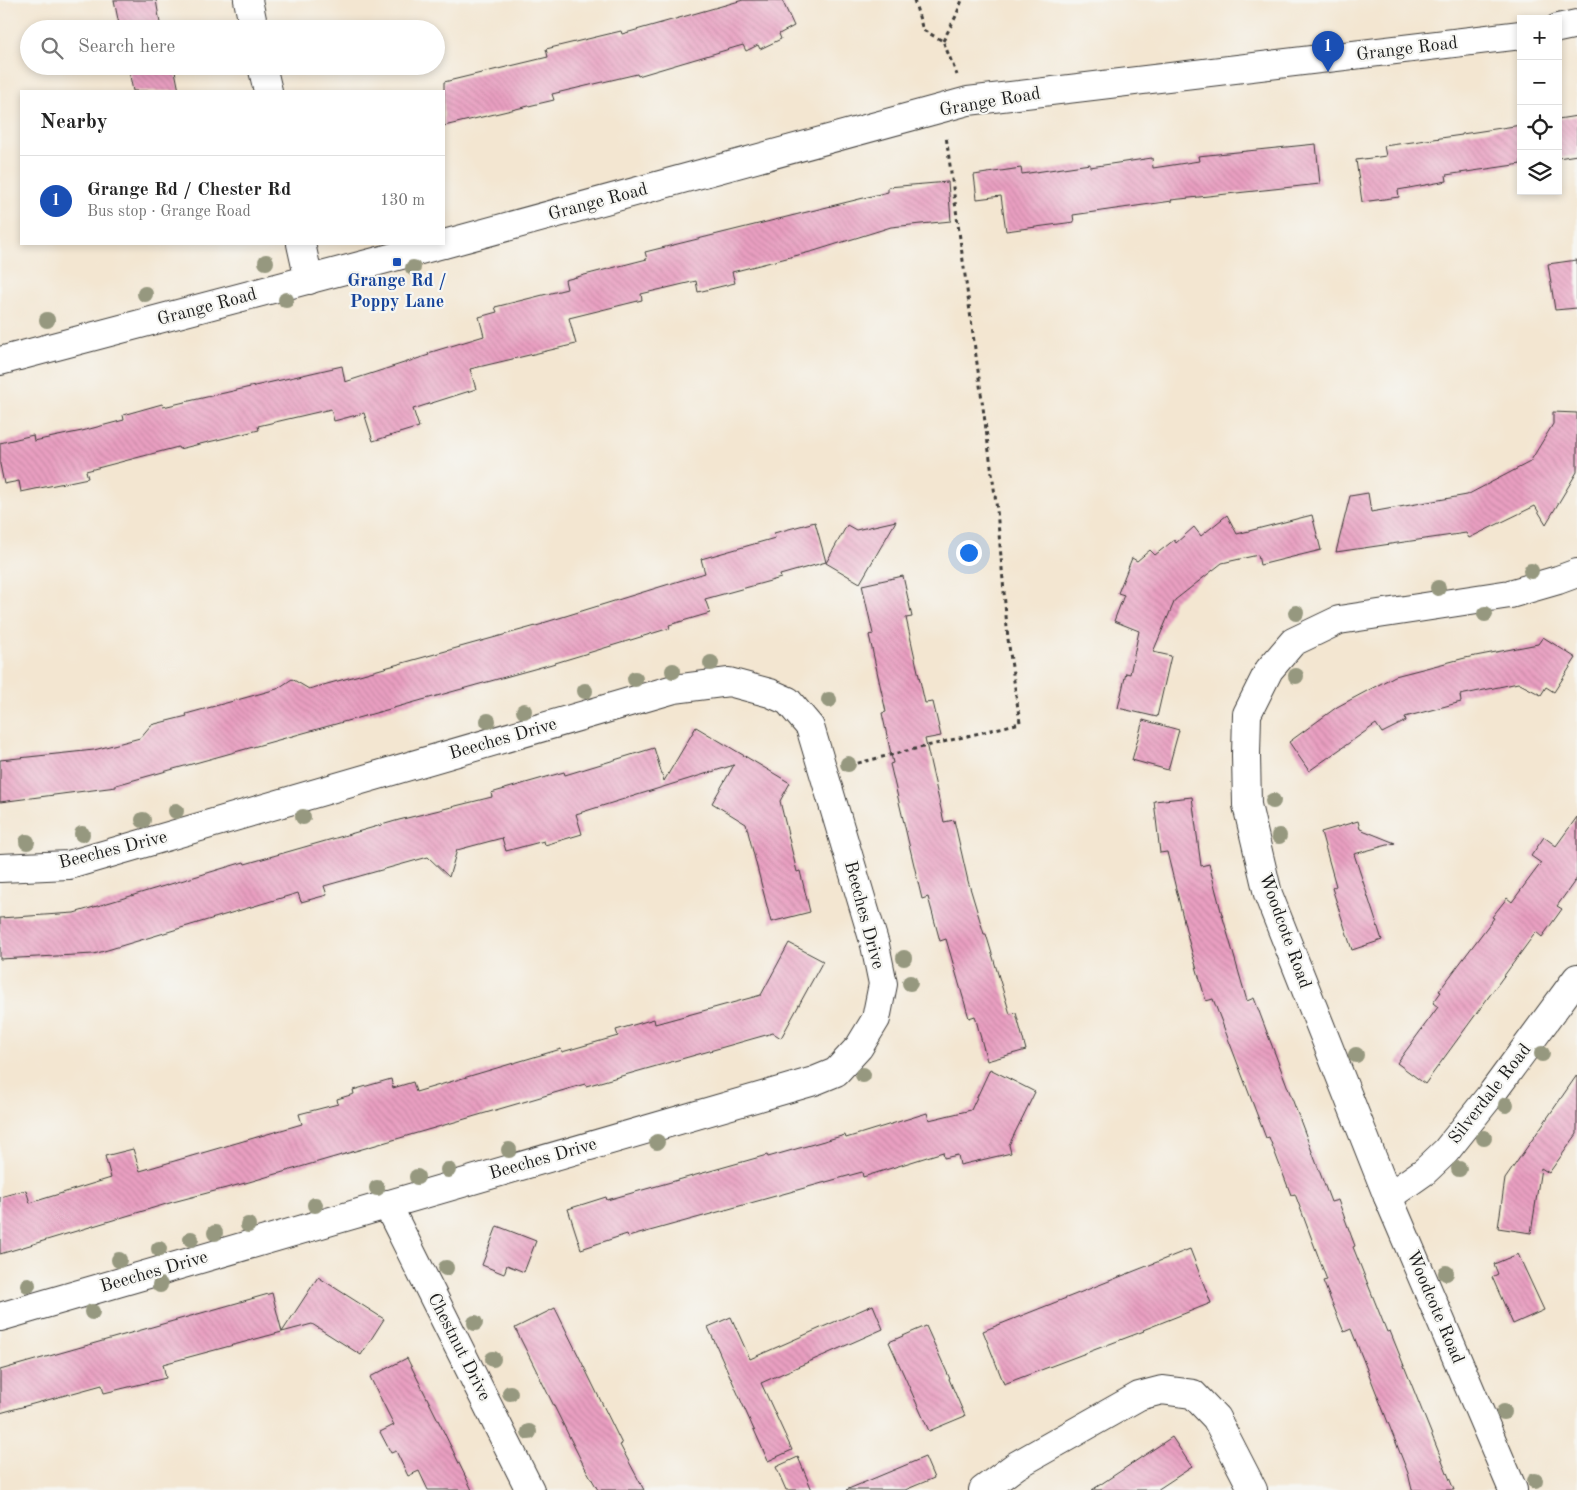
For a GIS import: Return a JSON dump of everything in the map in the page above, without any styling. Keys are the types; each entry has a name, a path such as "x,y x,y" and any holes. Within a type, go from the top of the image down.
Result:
{"street":[{"path":"248,0 252,20"},
{"path":"1562,27 1577,24"},
{"name":"Grange Road","path":"445,244 955,105 1517,35"},
{"path":"264,75 268,90"},
{"path":"301,245 309,280"},
{"name":"Grange Road","path":"0,361 440,245"},
{"name":"Woodcote Road","path":"1513,1490 1388,1197 1268,894 1247,805 1247,714 1269,670 1293,642 1339,620 1510,594 1558,580 1577,572"},
{"name":"Beeches Drive","path":"0,868 69,865 674,690 729,682 770,693 788,701 810,727 875,945 883,984 876,1019 859,1047 836,1072 814,1081 0,1317"},
{"name":"Silverdale Road","path":"1388,1197 1425,1171 1446,1151 1493,1092 1577,978"},
{"name":"Chestnut Drive","path":"387,1204 530,1490"},
{"path":"983,1490 1017,1465 1139,1396 1162,1390 1193,1394 1216,1418 1253,1490"}],"path":[{"path":"914,0 922,30 943,41"},
{"path":"823,772 1020,723 1008,639 997,510 955,105 943,41 962,0"}],"building":[{"path":"114,0 156,0 159,20 118,20"},
{"path":"743,0 782,0 794,26 779,34 781,39 760,49 758,45 746,51 743,45 638,76 637,74 552,94 554,100 445,126 444,82 548,57 546,49 621,31 622,34"},
{"path":"130,75 176,75 179,90 133,90"},
{"path":"1577,116 1577,155 1562,157 1562,118"},
{"path":"1517,126 1517,165 1446,175 1447,181 1398,190 1399,197 1362,202 1356,160 1386,156 1384,146"},
{"path":"1316,144 1320,184 1171,200 1073,215 1074,222 1006,231 1001,196 977,199 974,175 1021,168 1022,174 1090,164 1090,167 1152,158 1153,168 1199,161 1198,156"},
{"path":"948,182 951,221 891,227 814,251 732,272 735,283 698,292 696,281 641,294 642,300 569,318 576,344 470,369 476,389 413,409 419,427 373,441 364,413 334,421 331,409 258,426 259,430 179,449 178,447 86,471 88,478 21,492 19,481 4,484 0,464 0,443 33,435 34,441 82,431 124,420 123,415 162,404 163,407 342,366 345,382 484,336 479,317 497,312 495,307 567,289 565,280 647,259 645,252 888,192 888,187"},
{"path":"1577,260 1577,308 1555,310 1548,264"},
{"path":"1553,412 1577,413 1577,472 1546,524 1535,506 1469,538 1466,533 1336,552 1350,496 1368,493 1371,512 1467,495 1530,462 1553,424"},
{"path":"1227,515 1237,534 1312,515 1321,550 1260,565 1258,555 1222,563 1175,600 1153,652 1171,656 1157,717 1118,708 1126,673 1130,674 1139,631 1114,621 1124,595 1118,593 1132,558 1137,561 1150,550 1155,555 1174,540 1176,543 1194,527 1201,536"},
{"path":"896,521 860,583 826,563 847,525 856,530"},
{"path":"815,522 826,562 780,575 781,578 705,599 710,613 669,625 670,628 552,664 116,785 116,787 0,802 0,760 94,750 140,738 151,725 277,689 292,679 309,689 543,624 705,573 701,559 775,538 774,533"},
{"path":"903,576 912,617 906,618 925,703 933,702 941,736 925,739 944,822 954,820 968,881 984,934 986,934 1010,1014 1016,1013 1026,1050 987,1061 975,1016 969,1018 946,939 940,941 928,897 922,899 890,764 893,763 882,713 886,712 869,635 873,634 862,585"},
{"path":"1543,637 1576,658 1554,692 1546,687 1541,695 1518,683 1460,695 1461,702 1405,717 1406,721 1382,733 1376,724 1309,771 1289,742 1337,707 1395,676 1465,658 1538,644"},
{"path":"1143,720 1179,730 1168,770 1132,760"},
{"path":"696,727 790,783 780,801 797,872 800,871 810,912 771,922 746,824 712,803 734,765 576,814 582,834 545,845 544,841 506,851 502,838 457,850 449,877 428,857 324,886 327,895 301,902 298,893 94,954 0,959 0,918 74,913 244,862 245,864 399,820 492,797 491,793 564,772 565,775 654,748 664,781"},
{"path":"1192,797 1201,866 1209,864 1247,1001 1254,998 1331,1202 1338,1200 1355,1246 1353,1247 1387,1332 1390,1331 1454,1490 1412,1490 1408,1473 1351,1329 1344,1332 1323,1281 1327,1280 1295,1194 1291,1195 1269,1137 1266,1138 1213,999 1206,1001 1189,942 1167,852 1160,853 1154,801"},
{"path":"1577,817 1577,878 1557,906 1562,909 1542,937 1536,932 1425,1084 1397,1063 1438,1007 1433,1003 1441,992 1439,991 1494,918 1492,917 1507,898 1512,902 1541,863 1531,856 1544,837 1556,846"},
{"path":"1358,821 1360,829 1395,843 1354,854 1382,940 1352,950 1332,888 1336,886 1321,832"},
{"path":"789,943 823,961 781,1038 773,1033 586,1086 585,1084 249,1182 173,1202 0,1254 0,1197 26,1190 30,1203 111,1178 105,1156 133,1149 140,1171 302,1124 299,1114 338,1104 337,1099 354,1094 353,1090 391,1079 393,1088 413,1082 416,1092 561,1049 562,1052 618,1036 616,1030 654,1019 655,1024 761,995"},
{"path":"990,1069 1035,1092 1009,1145 1011,1153 960,1165 958,1155 944,1158 943,1152 863,1177 862,1172 628,1237 627,1234 581,1249 568,1209 606,1197 607,1200 845,1135 846,1138 927,1113 929,1120 971,1110"},
{"path":"1577,1075 1577,1134 1549,1173 1541,1168 1531,1233 1498,1228 1505,1179"},
{"path":"497,1226 536,1241 524,1272 507,1265 504,1274 482,1265"},
{"path":"1190,1249 1211,1303 1144,1331 1004,1384 983,1331"},
{"path":"1518,1254 1544,1310 1513,1324 1492,1277 1498,1274 1494,1264"},
{"path":"318,1277 384,1319 361,1355 312,1324 282,1332"},
{"path":"272,1293 282,1332 163,1364 166,1378 104,1393 102,1385 0,1413 0,1370"},
{"path":"873,1305 883,1329 761,1383 792,1450 768,1461 708,1327 731,1317 750,1359"},
{"path":"555,1308 622,1444 620,1445 644,1490 598,1490 515,1328"},
{"path":"926,1326 965,1416 929,1431 889,1342"},
{"path":"407,1358 472,1490 428,1490 419,1471 408,1476 396,1451 391,1453 380,1432 394,1425 370,1377"},
{"path":"1172,1437 1192,1467 1157,1490 1092,1490"},
{"path":"798,1457 812,1490 786,1490 776,1467"},
{"path":"925,1457 934,1478 905,1490 846,1490"}],"place":[{"name":"Grange Rd / Chester Rd","path":"1328,72"},
{"name":"Grange Rd / Poppy Lane","path":"397,262"}]}
